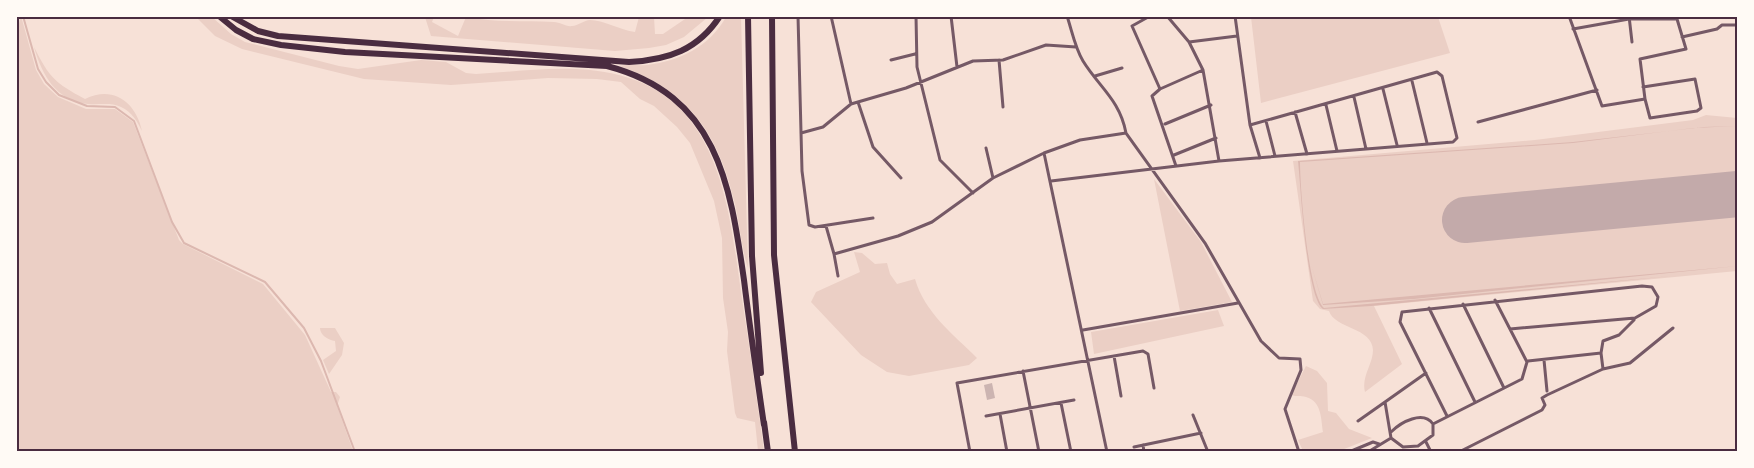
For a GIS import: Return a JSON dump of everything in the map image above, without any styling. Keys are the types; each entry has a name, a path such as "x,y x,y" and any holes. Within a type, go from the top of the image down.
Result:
{"highway":[{"path":"219,16 236,30 253,39 302,48 607,66 631,73 673,97 706,135 727,185 737,233 768,452"},
{"path":"231,16 258,31 278,36 629,62 657,60 694,45 720,16"},
{"path":"748,16 752,256 764,425"},
{"path":"772,16 774,255 795,452"}],"street":[{"path":"798,16 801,133 807,217 812,228 873,218"},
{"path":"831,16 850,105"},
{"path":"916,16 915,54 940,160 973,193"},
{"path":"951,16 957,67"},
{"path":"1067,16 1076,47 1094,77 1116,104 1126,133 1205,243 1238,303 1270,352 1279,358 1300,359 1301,370 1285,410 1299,452"},
{"path":"1150,16 1132,26 1160,89"},
{"path":"1167,16 1189,42 1203,70 1211,105 1219,161"},
{"path":"1235,16 1250,125 1260,158"},
{"path":"1569,16 1604,107 1646,99"},
{"path":"1573,29 1629,18 1676,19 1686,49 1640,59 1643,87 1650,118 1697,111 1701,108 1695,79 1643,87"},
{"path":"1629,18 1632,42"},
{"path":"1682,37 1719,29 1722,25 1737,25"},
{"path":"1189,42 1237,36"},
{"path":"801,133 823,128 850,105 920,82 973,60 1010,58 1037,46 1076,47"},
{"path":"891,60 915,54"},
{"path":"999,60 1003,107"},
{"path":"1094,77 1122,68"},
{"path":"1176,166 1152,97 1160,89 1203,70"},
{"path":"1051,181 1219,161 1456,142 1441,74 1434,73 1250,125"},
{"path":"1412,80 1427,143"},
{"path":"1383,89 1397,145"},
{"path":"1478,122 1597,90"},
{"path":"1354,97 1366,148"},
{"path":"858,102 873,147 901,178"},
{"path":"1165,124 1211,105"},
{"path":"1326,105 1337,151"},
{"path":"1295,112 1307,154"},
{"path":"1266,121 1275,156"},
{"path":"834,254 909,232 933,221 993,178 1044,153 1080,140 1126,133"},
{"path":"1174,155 1216,138"},
{"path":"986,148 993,178"},
{"path":"1044,153 1107,452"},
{"path":"826,226 838,276"},
{"path":"1447,416 1399,318 1406,310 1649,286 1657,293 1658,302 1635,318 1619,335 1604,339 1601,353 1603,369"},
{"path":"1433,424 1522,379 1527,362 1495,300"},
{"path":"1083,330 1238,303"},
{"path":"1463,304 1504,389"},
{"path":"1429,308 1474,402"},
{"path":"1510,329 1635,318"},
{"path":"1459,452 1539,412 1544,408 1542,398 1546,395 1603,369 1629,363 1673,328"},
{"path":"970,452 957,383 1089,359 1146,352 1154,388"},
{"path":"1527,362 1601,353"},
{"path":"1114,356 1121,396"},
{"path":"1544,360 1547,391"},
{"path":"1023,371 1039,452"},
{"path":"1358,422 1426,373"},
{"path":"987,416 1074,400"},
{"path":"1385,402 1391,438"},
{"path":"1061,403 1071,452"},
{"path":"1000,414 1007,452"},
{"path":"1193,415 1208,452"},
{"path":"1391,432 1401,424 1422,417 1429,418 1433,424 1432,435 1426,442 1412,447 1403,447 1391,438"},
{"path":"1134,447 1201,434"},
{"path":"1368,452 1391,438"},
{"path":"1350,452 1373,442 1379,444"},
{"path":"1426,442 1431,452"},
{"path":"1143,445 1144,452"}],"shaded area":[{"path":"21,16 36,70 44,84 58,97 86,109 115,109 133,122 179,240 263,284 305,335 331,392 336,392 340,397 337,406 353,451 17,451 16,34"},
{"path":"196,17 212,17 231,34 245,42 339,66 358,69 421,60 446,62 466,73 476,74 553,69 592,70 629,78 660,93 685,114 703,139 726,201 764,451 758,451 755,422 737,418 735,413 723,298 722,238 714,201 690,143 677,127 654,106 640,99 621,82 597,79 548,78 451,85 364,79 242,49 215,36"},
{"path":"425,17 434,17 432,22 458,36 466,17 499,21 554,22 570,26 595,20 635,32 639,17 654,17 655,34 663,34 688,17 708,17 684,37 666,45 615,51 431,36"},
{"path":"726,17 741,17 748,268 728,179 720,156 697,117 664,87 619,66 647,65 682,56 703,44"},
{"path":"1251,17 1438,17 1450,53 1261,103"},
{"path":"34,47 44,66 66,88 85,99 95,95 114,95 129,104 142,131 131,114 121,107 77,102 59,92 46,77"},
{"path":"1706,115 1737,118 1737,179 1465,205 1467,235 1737,210 1737,271 1374,306 1402,364 1365,392 1364,386 1373,350 1371,342 1360,332 1338,321 1329,311 1320,309 1313,301 1293,161 1535,140 1693,120"},
{"path":"1668,131 1573,143 1300,162 1309,262 1318,299 1324,308 1671,276 1371,306 1323,309 1317,300 1308,264 1303,216 1298,161 1573,142"},
{"path":"1154,179 1201,242 1232,302 1180,311"},
{"path":"854,252 862,253 875,264 887,263 890,274 897,284 915,279 932,312 977,358 969,365 909,376 887,372 861,355 811,302 816,292 860,272"},
{"path":"1311,264 1323,304 1738,266 1414,299 1323,305"},
{"path":"1218,310 1224,326 1094,354 1091,332"},
{"path":"320,328 335,328 344,343 342,355 329,374 323,360 336,351 335,341 325,337"},
{"path":"1306,366 1317,371 1327,383 1328,411 1336,413 1349,429 1372,438 1339,451 1303,451 1298,440 1323,432 1320,412 1315,402 1306,397 1291,395"}],"building":[{"path":"992,383 995,398 987,400 984,385"}],"waterway":[{"path":"23,16 38,69 46,82 59,95 87,106 115,107 134,121 172,222 184,243 265,282 304,328 321,361 355,452"}],"runway":[{"path":"1465,220 1738,194"}]}
